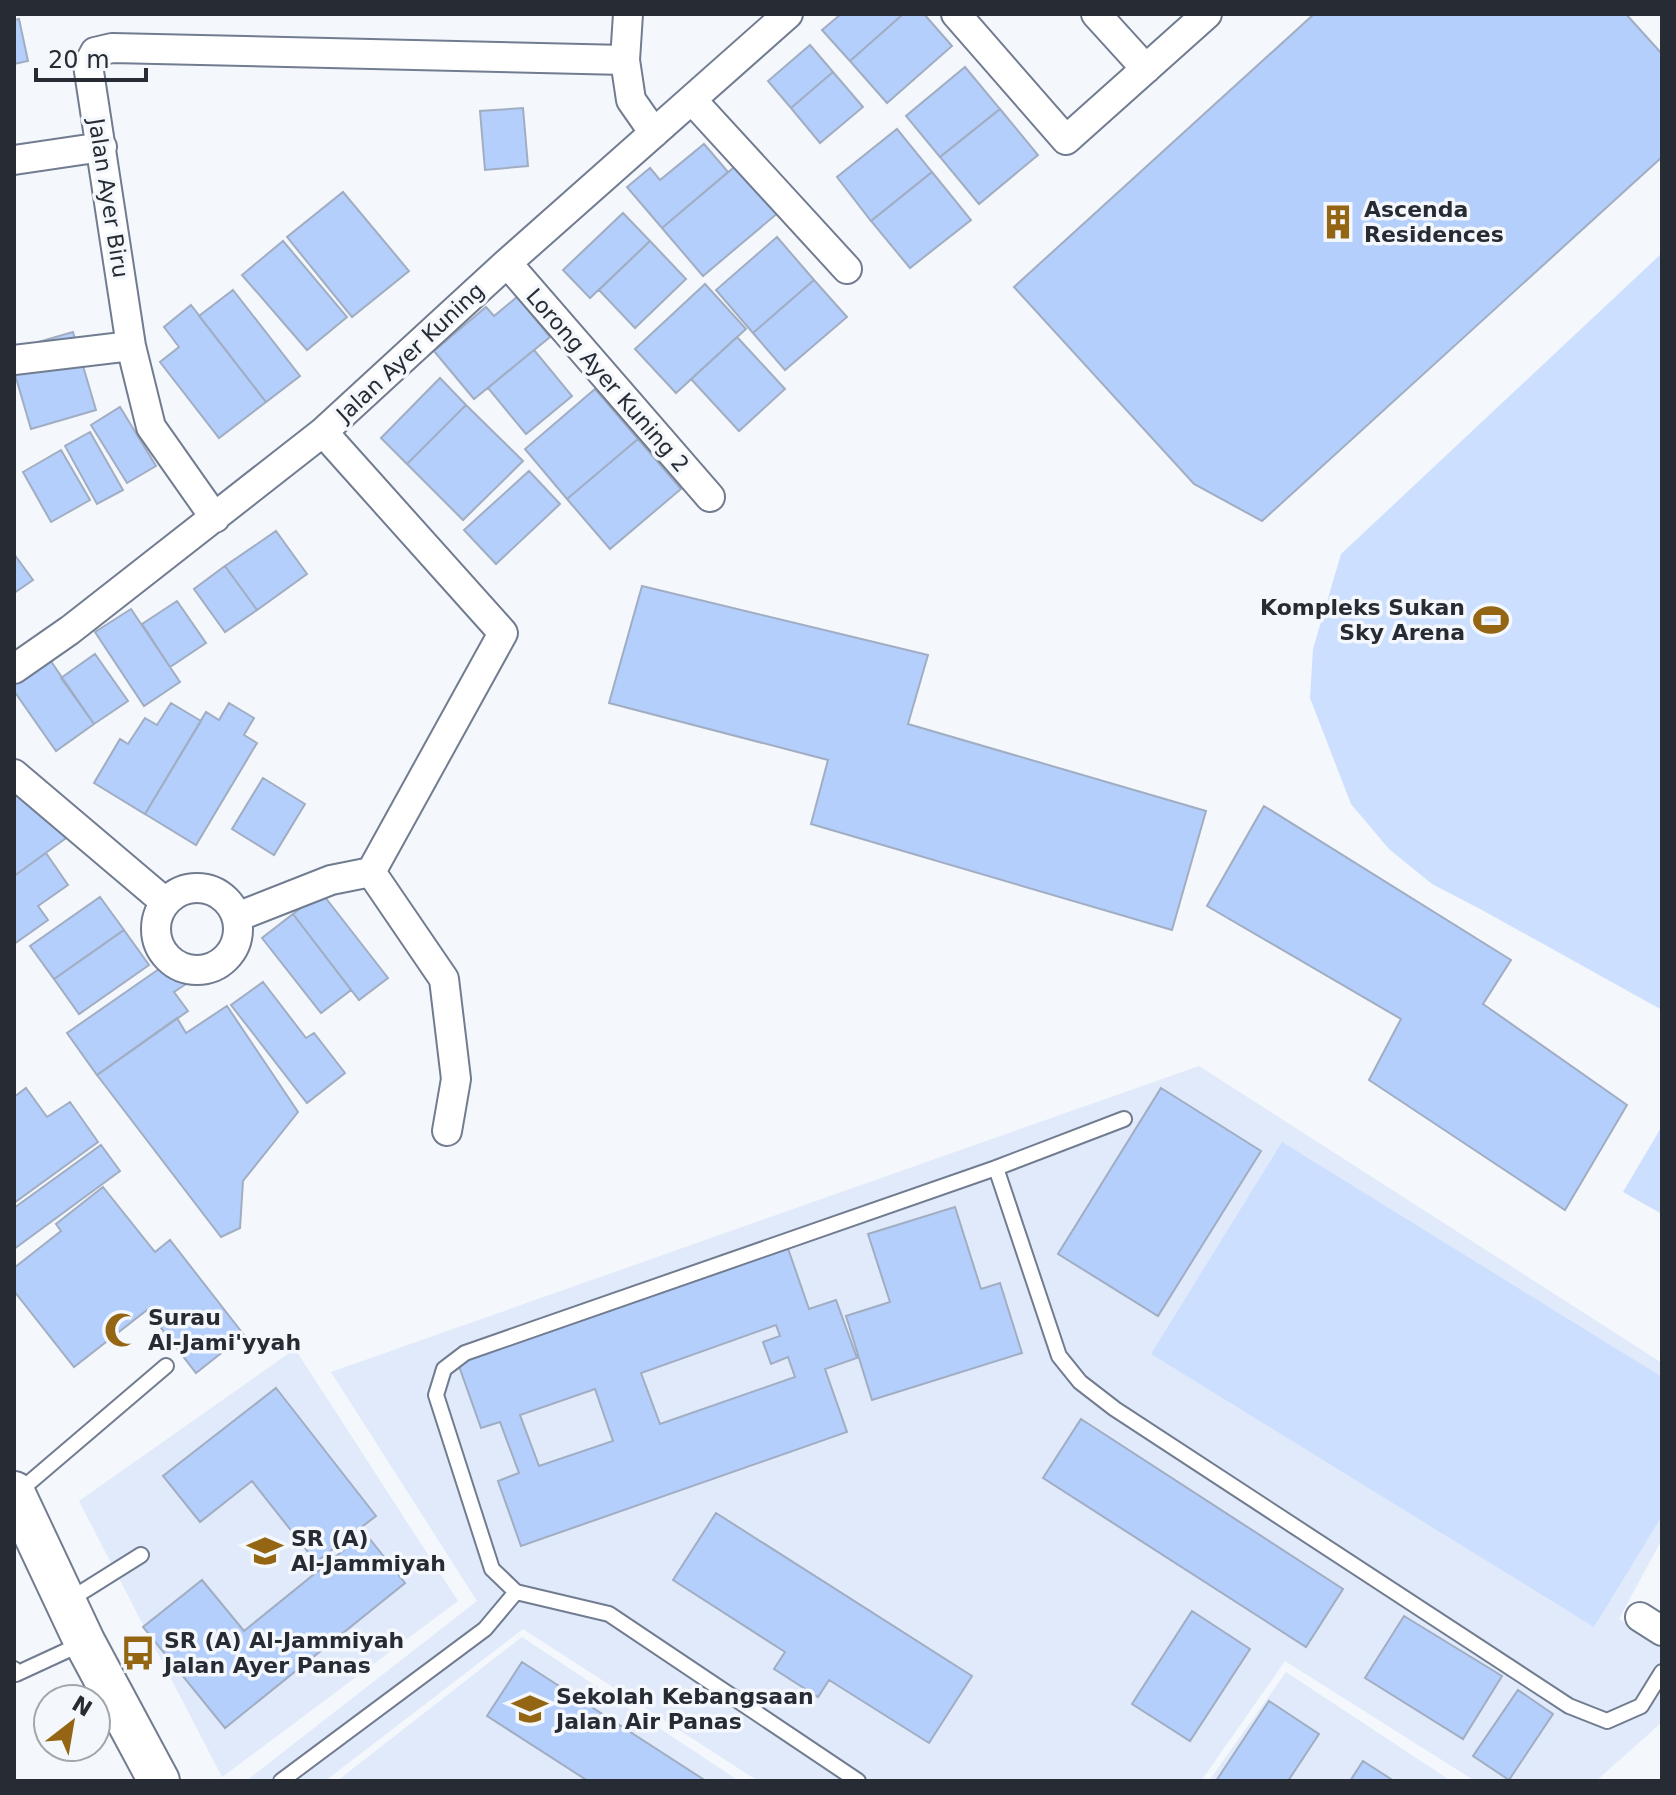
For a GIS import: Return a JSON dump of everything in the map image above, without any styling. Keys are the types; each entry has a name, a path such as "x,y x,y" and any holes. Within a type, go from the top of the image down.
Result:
{"street":[{"path":"628,14 625,60 631,100 654,133"},
{"name":"Jalan Ayer Kuning","path":"14,669 70,630 323,432 507,263 788,14"},
{"path":"956,14 1066,140 1207,14"},
{"path":"1096,14 1146,69"},
{"name":"Jalan Ayer Biru","path":"215,518 151,427 131,346 88,65 95,52 112,48 625,60"},
{"path":"692,100 847,269"},
{"path":"14,160 102,147"},
{"name":"Lorong Ayer Kuning 2","path":"507,263 710,497"},
{"path":"14,360 131,346"},
{"path":"237,917 331,880 371,872 503,633 323,432"},
{"path":"14,774 165,902"},
{"path":"371,872 444,979 456,1079 447,1131"},
{"path":"199,887 222,896 237,917 239,931 236,945 228,957 217,965 189,969 176,964 165,955 158,942 158,915 165,902 175,894 199,887"},
{"path":"15,1493 85,1643 159,1781"}],"lane":[{"path":"858,1781 609,1614 516,1592 492,1569 436,1395 444,1369 465,1353 996,1168 1124,1119"},
{"path":"996,1168 1059,1356 1080,1382 1115,1409 1569,1706 1607,1721 1641,1706 1662,1672"},
{"path":"15,1493 166,1366"},
{"path":"66,1602 141,1555"},
{"path":"281,1781 485,1629 516,1592"},
{"path":"14,1669 16,1674 85,1643"}],"shaded area":[{"name":"Kompleks Sukan Sky Arena","path":"1662,253 1662,1010 1432,884 1389,849 1351,804 1310,698 1313,649 1341,554"},
{"path":"1199,1066 1662,1363 1662,1539 1619,1619 1662,1648 1662,1722 1596,1781 1475,1781 1285,1661 1201,1781 758,1781 523,1629 325,1781 246,1781 477,1601 331,1372"},
{"path":"1662,1126 1662,1214 1623,1192"},
{"path":"1282,1142 1662,1377 1662,1516 1594,1627 1151,1354"},
{"name":"SR (A) Al-Jammiyah","path":"295,1349 458,1601 222,1777 79,1501"},
{"name":"Sekolah Kebangsaan Jalan Air Panas","path":"522,1637 739,1781 337,1781"},
{"path":"1286,1672 1451,1781 1209,1781"}],"building":[{"path":"841,14 902,15 850,61 822,30"},
{"path":"903,14 924,14 952,46 887,103 850,61"},
{"name":"Ascenda Residences","path":"1314,14 1626,14 1662,54 1662,157 1262,521 1194,484 1014,287"},
{"path":"19,19 28,61 14,64 14,20"},
{"path":"810,45 833,72 791,108 768,81"},
{"path":"965,67 1000,109 940,157 906,116"},
{"path":"833,72 863,107 820,143 791,108"},
{"path":"523,108 528,166 485,170 480,111"},
{"path":"1000,109 1038,155 979,204 940,157"},
{"path":"897,129 932,172 871,221 837,177"},
{"path":"704,144 728,172 662,228 627,187 650,168 660,180"},
{"path":"738,164 779,212 703,276 662,228"},
{"path":"932,172 971,220 910,268 871,221"},
{"path":"343,192 409,271 352,317 287,237"},
{"path":"623,213 650,241 590,298 563,270"},
{"path":"777,237 814,280 753,333 716,290"},
{"path":"283,241 347,317 307,350 242,275"},
{"path":"650,241 686,279 635,328 599,290"},
{"path":"814,280 847,317 785,370 753,333"},
{"path":"705,284 746,329 676,393 635,349"},
{"path":"233,290 300,376 266,402 199,316"},
{"path":"517,297 550,337 474,399 434,351 486,307 494,316"},
{"path":"191,305 266,402 219,438 160,362 179,347 164,327"},
{"path":"73,332 96,410 31,429 14,371 14,349"},
{"path":"737,337 785,389 739,431 691,379"},
{"path":"534,350 572,396 526,434 488,388"},
{"path":"440,378 466,405 407,464 381,438"},
{"path":"595,389 638,439 567,499 525,449"},
{"path":"466,405 523,461 463,520 407,464"},
{"path":"120,407 156,466 127,483 91,425"},
{"path":"90,432 123,490 97,504 65,446"},
{"path":"638,439 681,489 610,549 567,499"},
{"path":"61,450 90,500 51,522 23,472"},
{"path":"529,471 560,504 496,564 464,530"},
{"path":"276,531 307,574 257,610 225,566"},
{"path":"14,554 33,580 14,593"},
{"path":"225,566 257,610 225,632 194,589"},
{"path":"642,586 928,655 908,724 1206,811 1172,930 811,824 828,760 609,703"},
{"path":"177,601 206,643 170,667 142,624"},
{"path":"131,609 180,682 144,706 95,632"},
{"path":"46,654 94,724 56,751 14,691 14,675"},
{"path":"95,654 128,701 94,724 61,678"},
{"path":"171,703 201,721 145,814 94,783 120,739 128,744 145,718 157,725"},
{"path":"229,703 254,718 244,735 257,743 196,845 145,814 206,712 219,720"},
{"path":"263,778 305,804 274,855 232,829"},
{"path":"14,782 69,836 14,876"},
{"path":"1264,806 1511,960 1483,1004 1627,1105 1565,1210 1369,1080 1401,1019 1207,906"},
{"path":"46,853 68,885 38,906 48,920 14,944 14,876"},
{"path":"321,892 388,978 359,1000 293,914"},
{"path":"100,897 124,930 54,979 30,946"},
{"path":"293,914 351,990 321,1013 262,938"},
{"path":"124,930 149,965 79,1014 54,979"},
{"path":"169,962 186,984 174,992 188,1011 97,1075 67,1033"},
{"path":"263,982 306,1038 314,1033 345,1073 307,1103 231,1005"},
{"path":"227,1006 298,1112 243,1181 240,1228 221,1237 97,1075 177,1018 186,1033"},
{"path":"26,1088 47,1117 70,1102 98,1142 14,1203 14,1097"},
{"path":"1161,1088 1261,1151 1158,1316 1058,1254"},
{"path":"101,1145 120,1171 14,1249 14,1208"},
{"path":"103,1187 155,1252 170,1240 244,1335 196,1373 147,1310 74,1367 14,1291 14,1268 61,1231 56,1224"},
{"path":"955,1207 981,1289 1000,1283 1022,1353 872,1400 846,1316 890,1302 868,1234"},
{"path":"784,1237 809,1309 836,1300 857,1358 825,1369 847,1432 521,1546 498,1481 519,1473 500,1422 481,1428 454,1352","holes":["776,1325 780,1336 763,1342 771,1364 788,1357 795,1377 660,1424 641,1373","595,1389 613,1441 539,1466 520,1415"]},
{"path":"276,1388 376,1516 316,1562 252,1481 200,1522 163,1476"},
{"path":"1081,1419 1343,1589 1306,1647 1043,1478"},
{"path":"716,1513 972,1676 929,1743 829,1680 818,1697 774,1669 785,1652 673,1580"},
{"path":"365,1533 405,1583 225,1728 143,1627 202,1580 244,1631"},
{"path":"1192,1611 1250,1649 1190,1741 1132,1704"},
{"path":"1404,1616 1502,1676 1463,1739 1365,1678"},
{"path":"522,1662 706,1781 588,1781 487,1716"},
{"path":"1518,1690 1553,1714 1509,1780 1473,1756"},
{"path":"1269,1701 1319,1734 1288,1781 1216,1781"},
{"path":"1363,1761 1394,1781 1350,1781"}],"place":[{"name":"Ascenda Residences","path":"1338,222"},
{"name":"Kompleks Sukan Sky Arena","path":"1491,620"},
{"name":"Surau Al-Jami'yyah","path":"122,1330"},
{"name":"SR (A) Al-Jammiyah","path":"265,1551"},
{"name":"SR (A) Al-Jammiyah Jalan Ayer Panas","path":"138,1653"},
{"name":"Sekolah Kebangsaan Jalan Air Panas","path":"530,1709"}]}
